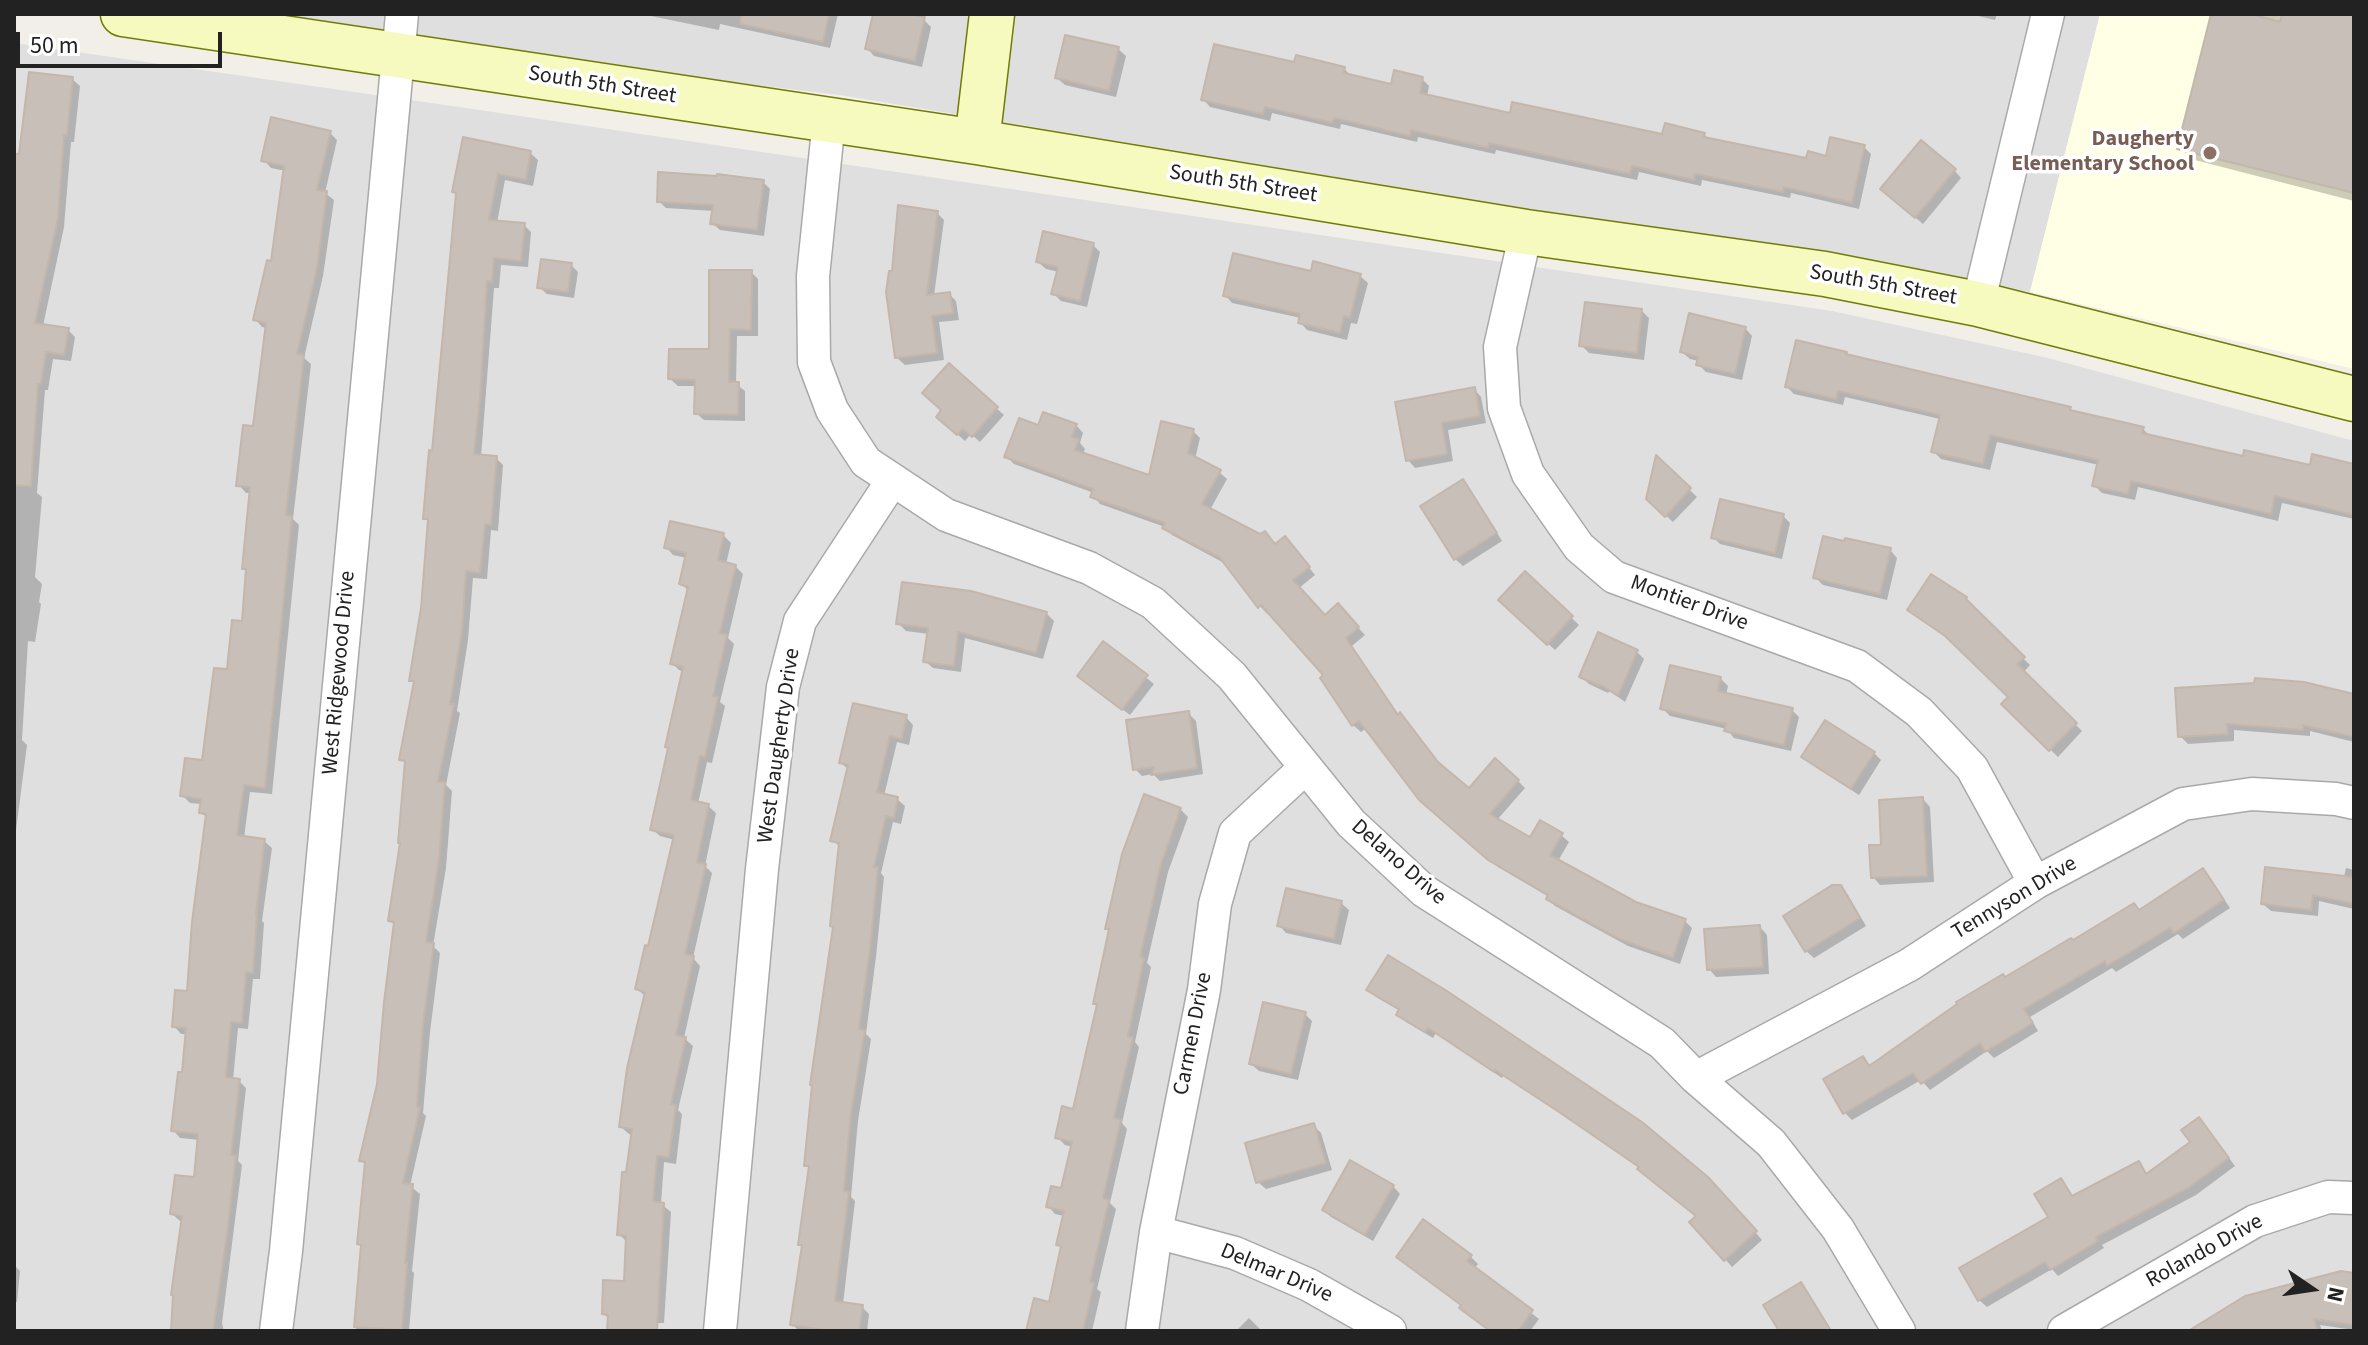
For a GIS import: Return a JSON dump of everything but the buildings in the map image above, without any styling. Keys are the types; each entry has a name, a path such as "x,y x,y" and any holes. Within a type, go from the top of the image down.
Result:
{"street":[{"name":"South 5th Street","path":"123,14 400,34 829,120 1526,232 1825,274 1978,304 2354,399"},
{"path":"977,142 992,14"},
{"path":"1978,304 2048,14"},
{"name":"West Ridgewood Drive","path":"276,1331 400,34"},
{"path":"829,120 813,276 814,362 832,410 866,462 892,481"},
{"name":"Montier Drive","path":"1526,232 1500,347 1504,408 1528,474 1579,547 1614,577 1857,666 1919,712 1972,768 2035,883"},
{"name":"Delano Drive","path":"892,481 946,515 1089,568 1153,603 1232,676 1351,823 1424,891 1662,1043 1696,1078 1771,1143 1838,1229 1899,1331"},
{"name":"West Daugherty Drive","path":"720,1331 762,869 783,687 800,621 892,481"},
{"name":"Carmen Drive","path":"1142,1331 1156,1232 1204,990 1215,904 1235,833 1305,768"},
{"name":"Tennyson Drive","path":"1696,1078 1909,965 2035,883 2183,804 2252,794 2336,799 2354,803"},
{"name":"Rolando Drive","path":"2064,1331 2255,1221 2328,1197 2354,1198"},
{"name":"Delmar Drive","path":"1156,1232 1248,1258 1309,1285 1390,1331"}],"shaded area":[{"path":"155,14 2100,14 2030,292 840,95"},
{"name":"Daugherty Elementary School","path":"2100,14 2354,14 2354,369 2030,292"},
{"path":"14,43 1832,311 2048,358 2354,441 2354,1331 14,1331"}],"place":[{"name":"Daugherty Elementary School","path":"2210,153"}]}
